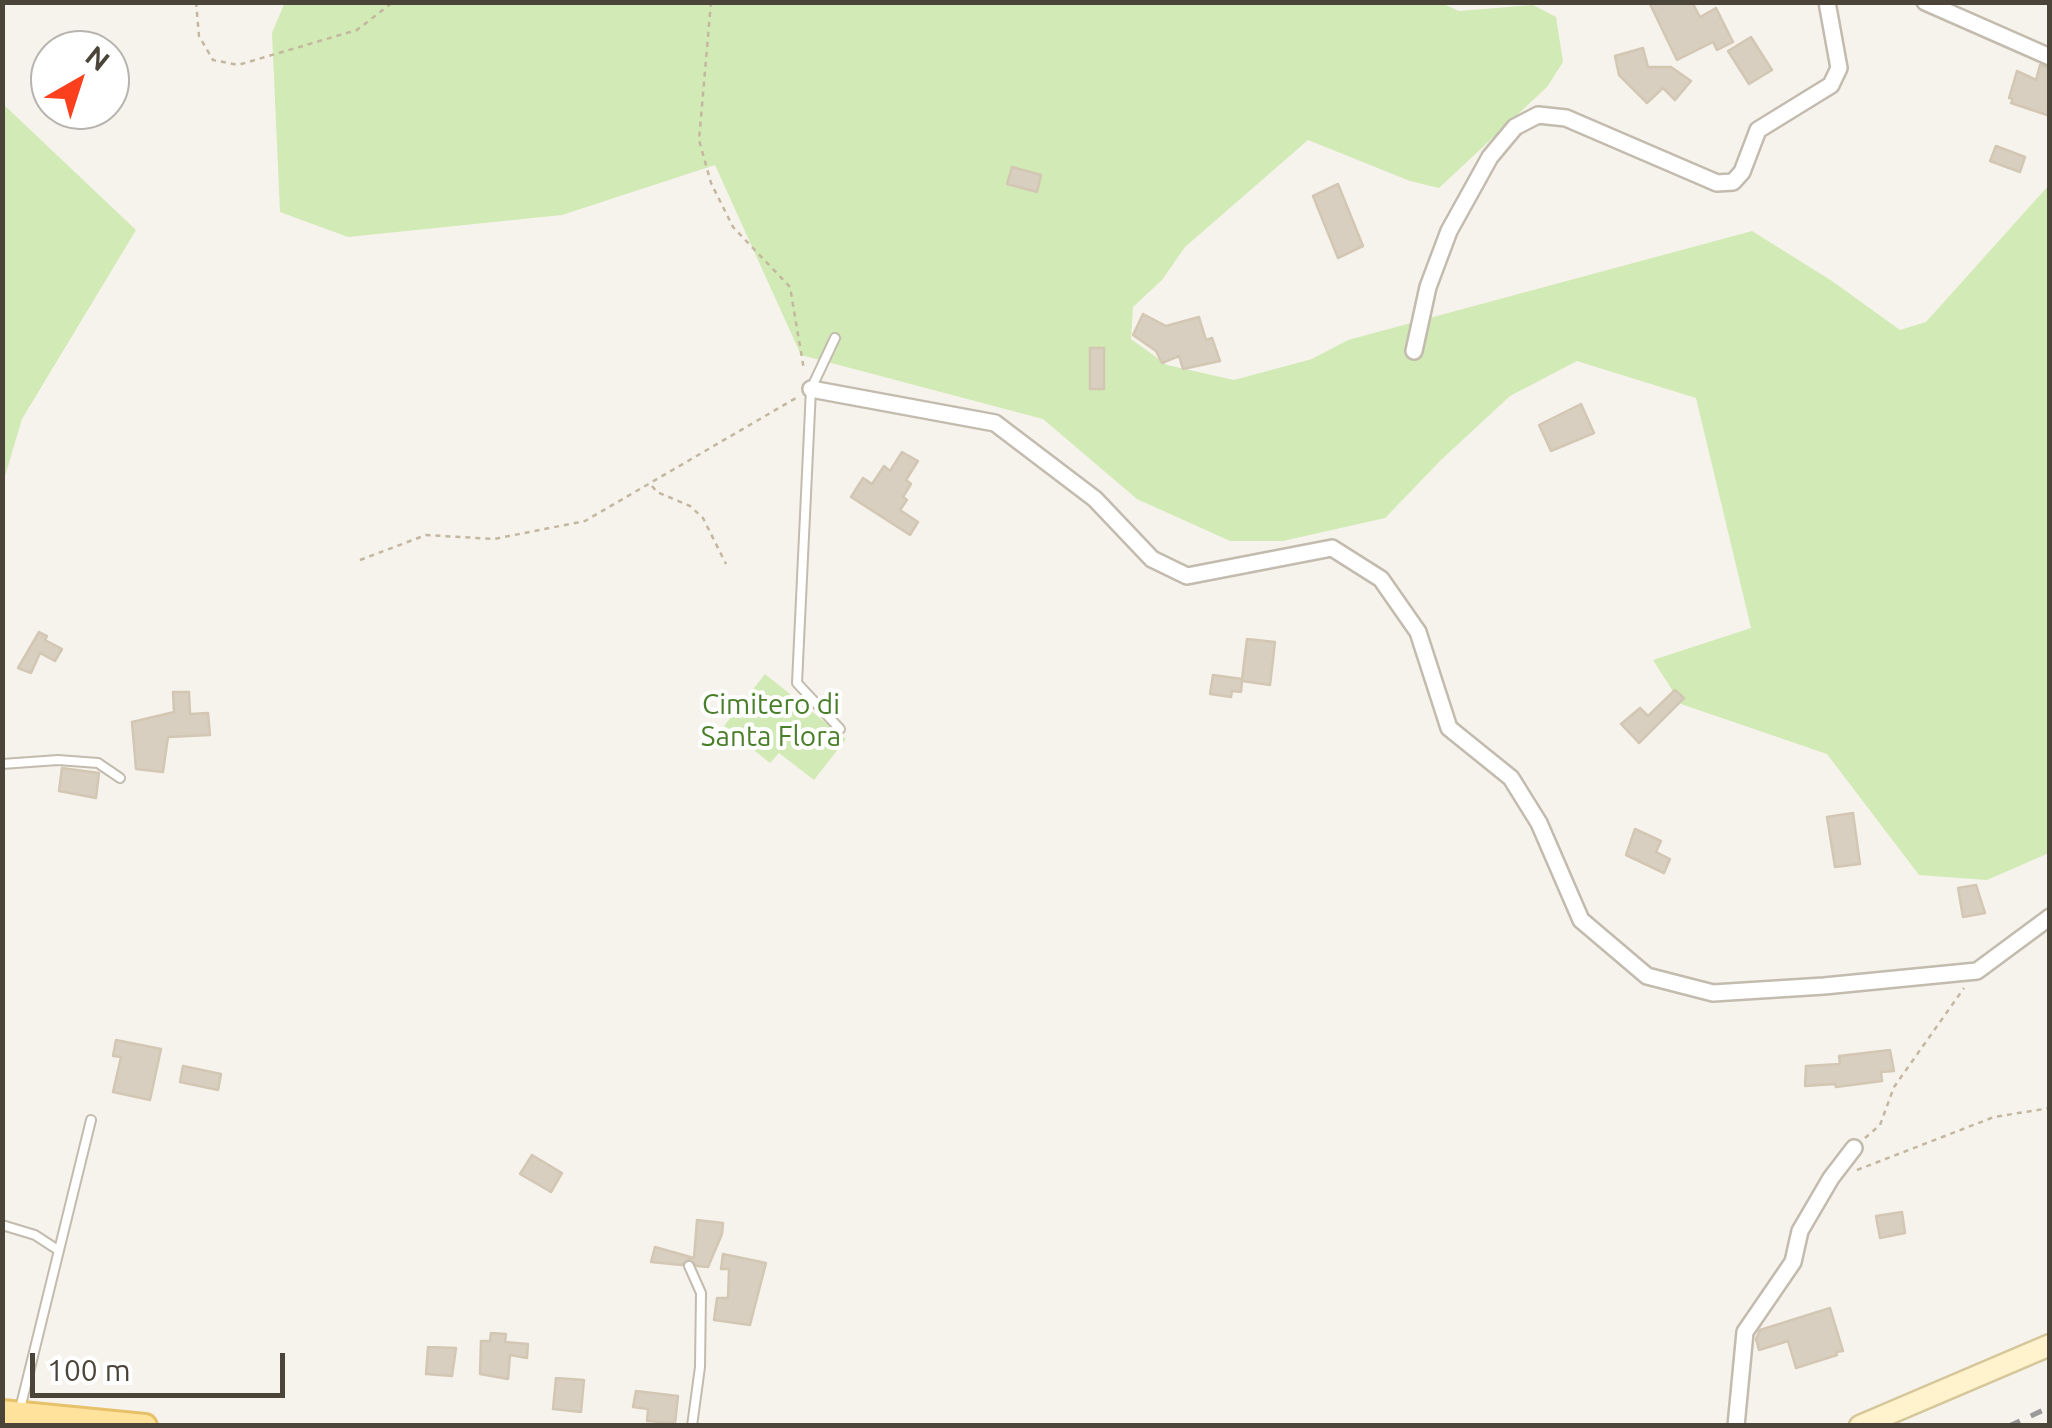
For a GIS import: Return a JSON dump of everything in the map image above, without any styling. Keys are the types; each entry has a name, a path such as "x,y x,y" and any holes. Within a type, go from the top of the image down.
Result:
{"main road":[{"path":"1860,1426 2050,1344"},
{"path":"11,1412 144,1426"}],"street":[{"path":"1414,350 1428,287 1449,231 1490,157 1515,127 1538,115 1566,118 1717,183 1733,182 1742,172 1758,130 1831,85 1839,68 1827,2"},
{"path":"1925,2 2050,58"},
{"path":"811,390 994,423 1096,498 1152,559 1187,576 1332,548 1381,579 1418,632 1449,728 1511,778 1539,824 1581,920 1646,976 1713,992 1977,971 2050,917"},
{"path":"1736,1426 1745,1332 1792,1262 1800,1231 1854,1148"}],"lane":[{"path":"834,338 811,390 797,683 840,730"},
{"path":"2,764 98,762 120,778"},
{"path":"11,1412 58,1250 90,1120"},
{"path":"2,1225 34,1234 58,1250"},
{"path":"689,1266 700,1293 700,1367 692,1426"}],"path":[{"path":"196,2 198,36 213,60 238,66 357,30 393,2"},
{"path":"360,560 426,535 494,539 585,521 811,390 790,288 733,227 710,183 699,140 711,2"},
{"path":"651,484 704,518 726,564"},
{"path":"1977,971 1894,1087 1880,1125 1854,1148 1857,1170 1994,1117 2050,1108"}],"green space":[{"path":"285,2 1439,2 1459,11 1533,5 1556,17 1563,62 1547,87 1439,188 1410,181 1308,140 1185,247 1162,280 1133,307 1131,339 1167,365 1234,380 1312,359 1348,340 1752,231 1900,330 1926,322 2049,185 2049,853 1987,880 1919,875 1827,754 1681,704 1653,660 1751,628 1696,398 1577,361 1510,396 1385,518 1283,541 1230,541 1137,499 1043,419 801,355 715,165 562,215 348,237 280,212 272,33"},
{"path":"3,104 136,230 22,419 3,483"},
{"name":"Cimitero di Santa Flora","path":"765,674 846,739 814,780 779,753 770,763 724,726"}],"building":[{"path":"1649,2 1692,2 1700,17 1716,8 1733,42 1717,50 1713,42 1677,60"},
{"path":"1751,37 1772,70 1749,84 1728,51"},
{"path":"1643,48 1648,67 1671,67 1691,81 1675,100 1663,88 1647,103 1619,75 1615,56"},
{"path":"2040,65 2050,68 2050,116 2011,103 2013,99 2009,98 2017,71 2036,80"},
{"path":"1996,146 2025,157 2020,172 1990,161"},
{"path":"1012,167 1041,175 1037,192 1007,184"},
{"path":"1338,184 1363,246 1338,258 1313,196"},
{"path":"1143,314 1166,326 1199,317 1206,340 1212,338 1220,361 1183,369 1179,356 1162,363 1156,351 1133,335"},
{"path":"1090,348 1104,348 1104,389 1090,389"},
{"path":"1581,404 1594,433 1551,451 1539,425"},
{"path":"902,452 918,461 906,480 911,484 900,510 918,522 910,535 851,497 863,478 872,484 884,466 890,471"},
{"path":"39,632 62,649 55,661 40,653 31,673 18,668"},
{"path":"1247,639 1275,642 1270,685 1242,681 1241,692 1232,691 1231,697 1210,694 1213,675 1242,679"},
{"path":"1675,690 1684,698 1639,743 1621,724 1640,708 1648,716"},
{"path":"173,692 189,692 190,714 208,713 210,735 168,737 163,772 136,769 132,722 174,712"},
{"path":"62,768 99,773 96,798 59,791"},
{"path":"1853,813 1860,864 1835,867 1827,817"},
{"path":"1635,829 1661,841 1656,852 1670,859 1664,873 1626,855"},
{"path":"1976,885 1985,913 1963,917 1958,888"},
{"path":"116,1040 161,1049 150,1100 113,1092 121,1057 113,1056"},
{"path":"1890,1050 1894,1071 1881,1072 1882,1081 1836,1087 1805,1086 1806,1066 1840,1064 1839,1056"},
{"path":"183,1066 221,1074 218,1090 180,1082"},
{"path":"532,1155 562,1173 551,1192 520,1174"},
{"path":"1902,1212 1905,1233 1880,1238 1876,1216"},
{"path":"697,1220 723,1223 708,1267 697,1266 689,1259 682,1265 651,1262 655,1247 694,1258"},
{"path":"723,1254 766,1263 750,1325 714,1320 717,1298 728,1298 729,1269 721,1269"},
{"path":"1830,1308 1843,1351 1836,1352 1837,1355 1796,1368 1788,1341 1759,1350 1756,1339 1760,1330"},
{"path":"491,1333 506,1334 505,1342 528,1344 527,1358 510,1355 508,1379 480,1374 481,1341 490,1341"},
{"path":"428,1347 456,1348 452,1376 426,1374"},
{"path":"556,1378 584,1380 581,1412 553,1409"},
{"path":"636,1391 678,1396 675,1423 647,1421 648,1409 633,1407"}],"railway":[{"path":"2009,1426 2050,1407"}]}
